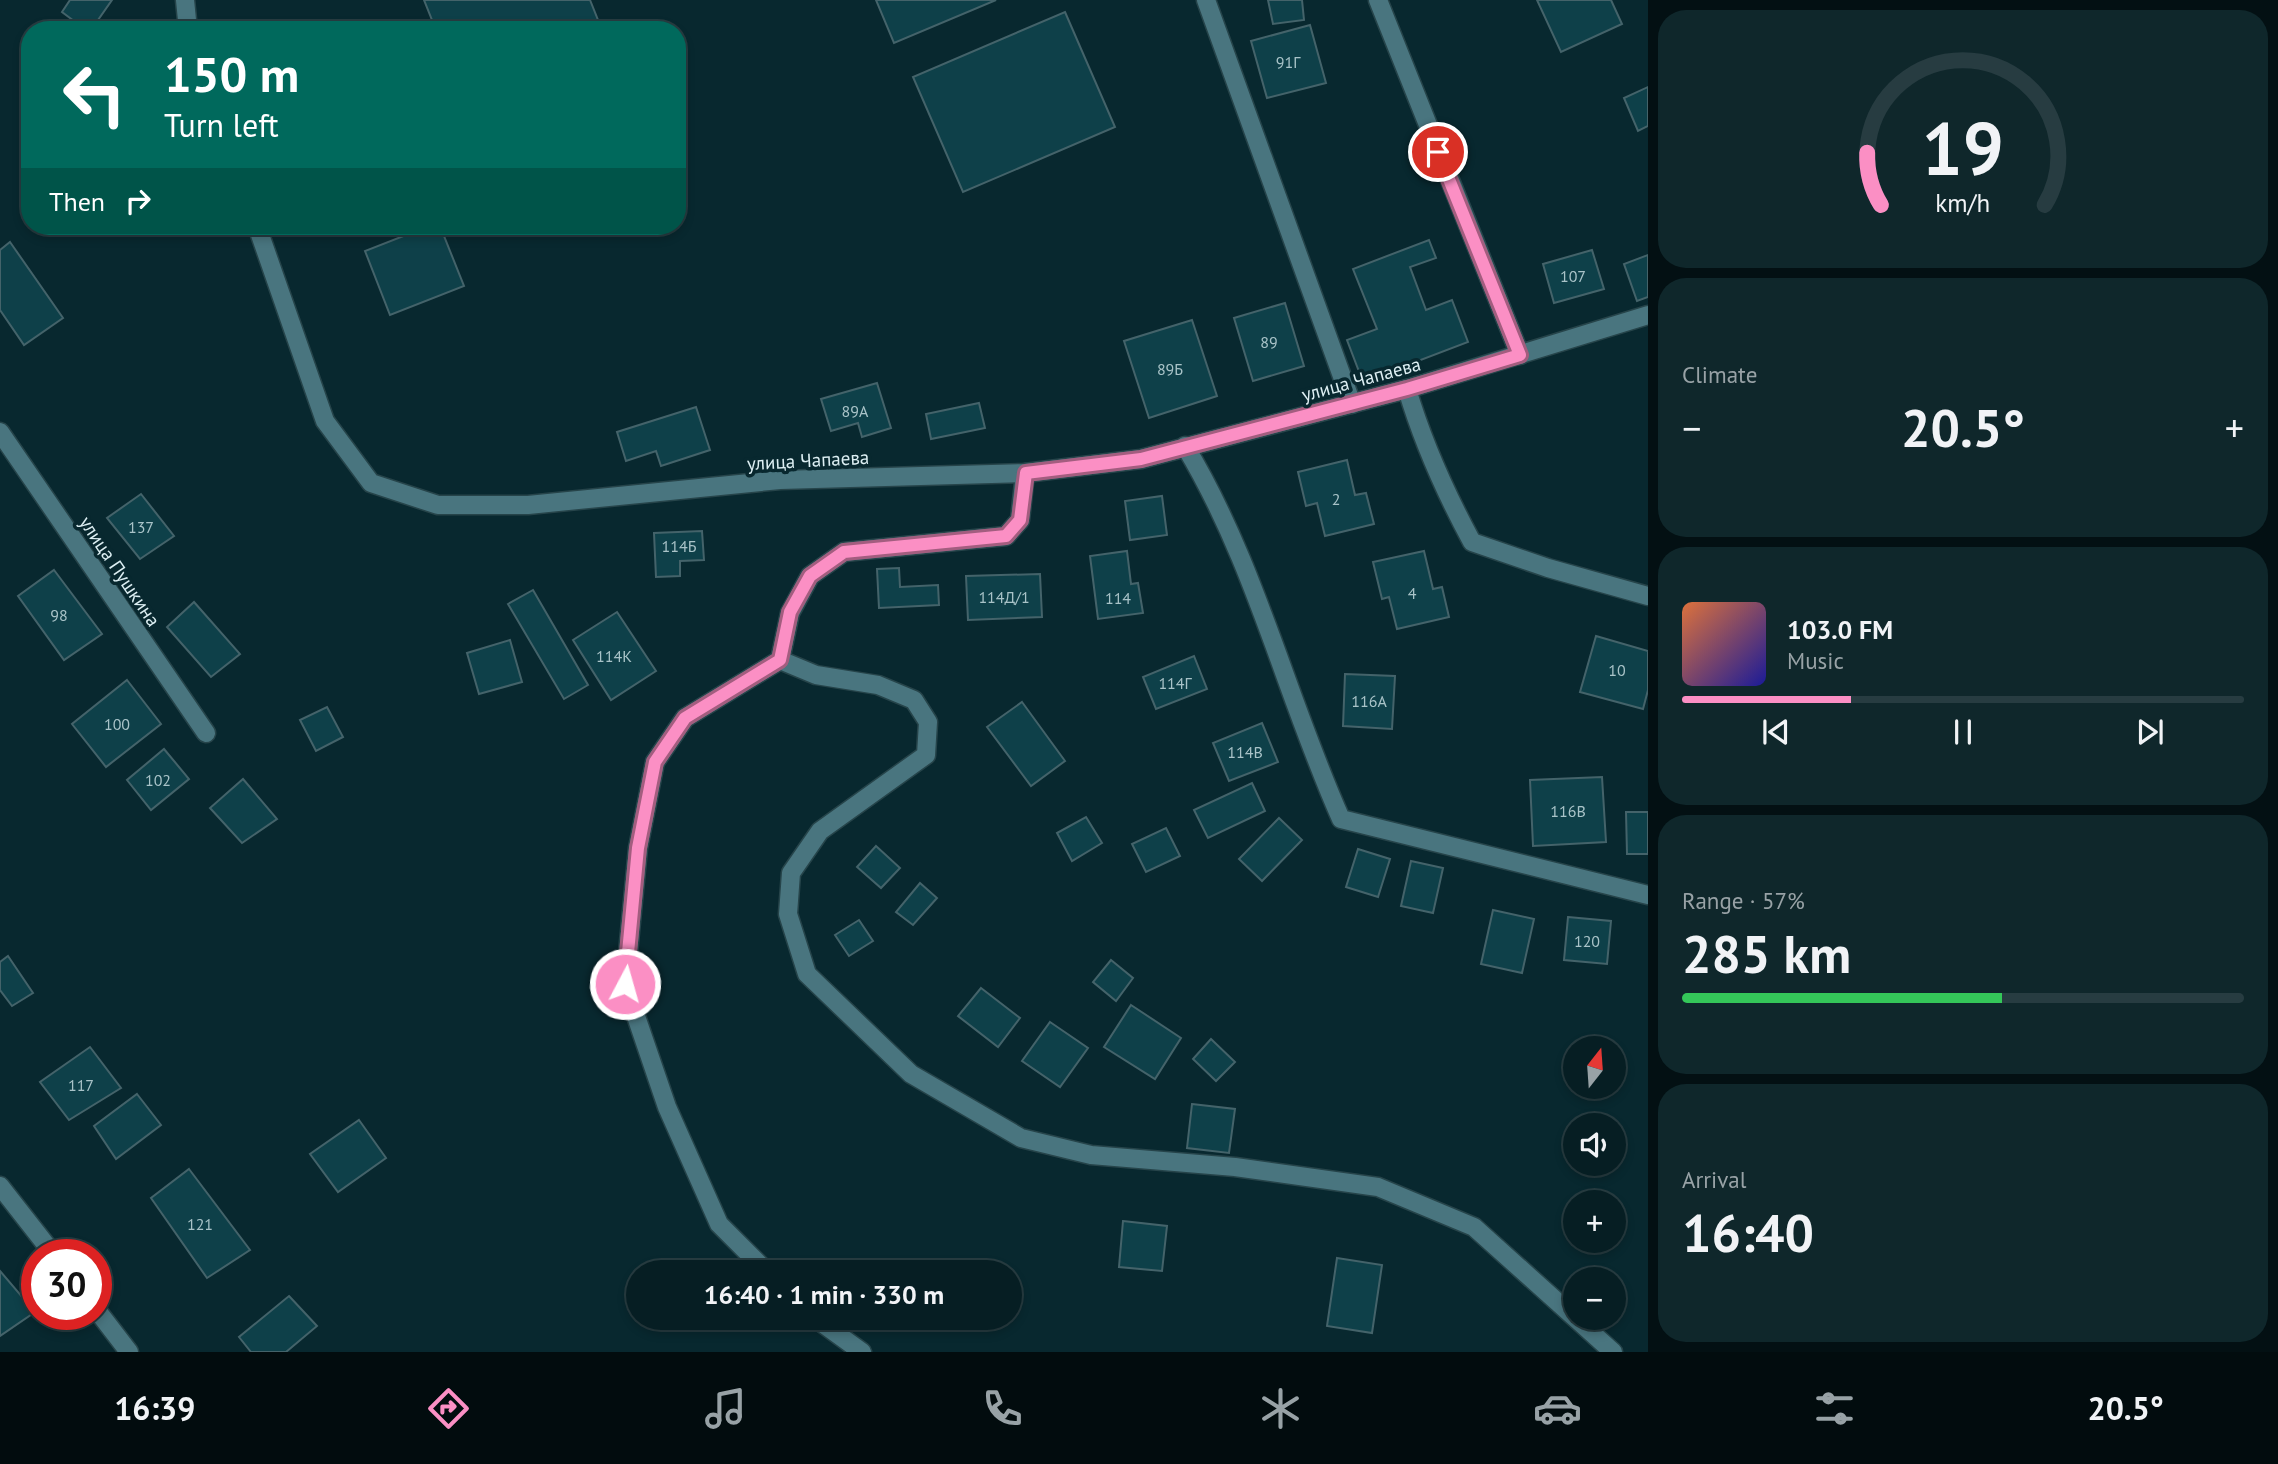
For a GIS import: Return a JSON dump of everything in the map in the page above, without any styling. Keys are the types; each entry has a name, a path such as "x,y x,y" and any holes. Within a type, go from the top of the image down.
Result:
{"street":[{"path":"185,0 187,21"},
{"path":"1206,0 1352,404"},
{"path":"1378,0 1520,355"},
{"name":"улица Чапаева","path":"260,235 325,421 371,483 438,505 528,505 780,480 1026,473 1141,459 1407,389 1648,315"},
{"path":"1407,389 1420,434 1472,542 1548,568 1648,596"},
{"name":"улица Пушкина","path":"0,432 206,733"},
{"path":"1185,446 1209,485 1322,777 1341,819 1648,895"},
{"path":"755,1260 719,1224 667,1107 625,984 638,848 655,762 685,718 780,660 790,612 810,576 844,552 1006,536 1020,520 1026,473"},
{"path":"780,660 816,675 878,685 914,700 928,722 926,755 820,831 791,873 788,914 807,974 911,1073 1021,1138 1091,1155 1235,1167 1378,1187 1474,1227 1614,1352"},
{"path":"0,1186 6,1205 39,1239"},
{"path":"112,1330 129,1352"},
{"path":"832,1330 862,1352"}],"building":[{"path":"70,0 112,0 97,21 74,21 62,12"},
{"path":"424,0 590,0 598,21 432,21"},
{"path":"876,0 996,0 894,43"},
{"path":"1268,0 1302,0 1304,20 1273,24"},
{"path":"1537,0 1611,0 1622,24 1561,52"},
{"path":"1065,12 1115,127 963,192 913,77"},
{"path":"1310,25 1326,83 1267,98 1251,41"},
{"path":"1648,87 1648,126 1638,131 1624,98"},
{"path":"406,235 444,235 464,286 390,315 365,251"},
{"path":"1429,240 1436,258 1410,267 1426,310 1452,300 1468,342 1363,382 1347,340 1377,329 1353,269"},
{"path":"10,242 63,318 24,345 0,310 0,250"},
{"path":"1592,250 1604,289 1554,303 1543,264"},
{"path":"1648,255 1648,297 1637,301 1624,264"},
{"path":"1285,303 1304,366 1253,381 1234,318"},
{"path":"1192,320 1217,396 1149,418 1124,341"},
{"path":"877,383 891,428 862,437 858,423 831,431 821,399"},
{"path":"979,403 985,428 931,439 926,414"},
{"path":"696,407 710,450 661,466 656,451 626,461 617,432"},
{"path":"1347,460 1355,495 1366,493 1374,524 1325,536 1317,503 1306,506 1298,472"},
{"path":"141,494 174,536 140,559 107,518"},
{"path":"1162,496 1167,535 1130,540 1125,501"},
{"path":"702,531 704,560 680,561 680,576 656,577 654,533"},
{"path":"1127,551 1131,584 1138,583 1143,613 1098,619 1090,556"},
{"path":"1424,551 1433,589 1442,587 1449,617 1397,629 1389,597 1382,599 1373,562"},
{"path":"899,568 900,587 938,585 939,605 879,608 877,569"},
{"path":"54,570 102,634 64,660 18,596"},
{"path":"1040,574 1042,617 968,620 966,576"},
{"path":"533,590 588,685 564,699 508,604"},
{"path":"194,602 240,654 211,677 167,627"},
{"path":"617,612 656,671 611,700 573,640"},
{"path":"1596,636 1648,651 1648,690 1643,709 1580,692"},
{"path":"510,640 522,682 479,694 467,653"},
{"path":"1194,656 1207,689 1156,709 1143,677"},
{"path":"1345,674 1395,676 1392,729 1343,726"},
{"path":"127,680 161,724 106,767 72,724"},
{"path":"1022,702 1065,761 1031,786 987,727"},
{"path":"327,707 343,737 316,751 300,720"},
{"path":"1262,723 1278,762 1229,781 1213,743"},
{"path":"164,749 189,779 151,810 127,780"},
{"path":"1602,777 1606,842 1533,846 1530,780"},
{"path":"243,779 277,819 242,843 210,808"},
{"path":"1252,783 1265,811 1208,838 1194,810"},
{"path":"1626,812 1648,812 1648,854 1627,854"},
{"path":"1086,817 1102,843 1072,861 1057,833"},
{"path":"1279,818 1302,840 1262,881 1239,859"},
{"path":"1166,828 1180,856 1146,872 1132,844"},
{"path":"876,846 900,868 881,888 857,867"},
{"path":"1358,849 1390,859 1378,897 1346,887"},
{"path":"1411,861 1443,868 1433,913 1401,906"},
{"path":"920,883 937,898 913,925 896,912"},
{"path":"1493,910 1534,919 1522,973 1481,964"},
{"path":"1568,917 1611,921 1607,964 1564,960"},
{"path":"859,920 873,941 849,956 835,935"},
{"path":"8,956 33,993 12,1006 0,990 0,962"},
{"path":"1111,960 1133,978 1116,1001 1093,982"},
{"path":"981,988 1020,1018 998,1047 958,1016"},
{"path":"1131,1005 1181,1038 1155,1079 1104,1047"},
{"path":"1050,1022 1088,1048 1060,1087 1022,1061"},
{"path":"1211,1039 1235,1062 1216,1081 1193,1059"},
{"path":"90,1047 121,1088 69,1120 40,1082"},
{"path":"137,1094 161,1125 116,1159 94,1126"},
{"path":"1192,1104 1235,1109 1229,1153 1187,1148"},
{"path":"359,1120 386,1158 338,1192 310,1154"},
{"path":"189,1169 250,1250 207,1278 151,1198"},
{"path":"1123,1221 1167,1226 1162,1271 1119,1267"},
{"path":"1337,1258 1382,1265 1372,1333 1327,1326"},
{"path":"0,1271 21,1296 21,1322 0,1336"},
{"path":"289,1296 317,1326 286,1352 251,1352 239,1337"}],"route":[{"path":"625,984 638,848 655,762 685,718 780,660 790,612 810,576 844,552 1006,536 1020,520 1026,473 1141,459 1407,389 1520,355 1438,152"}]}
